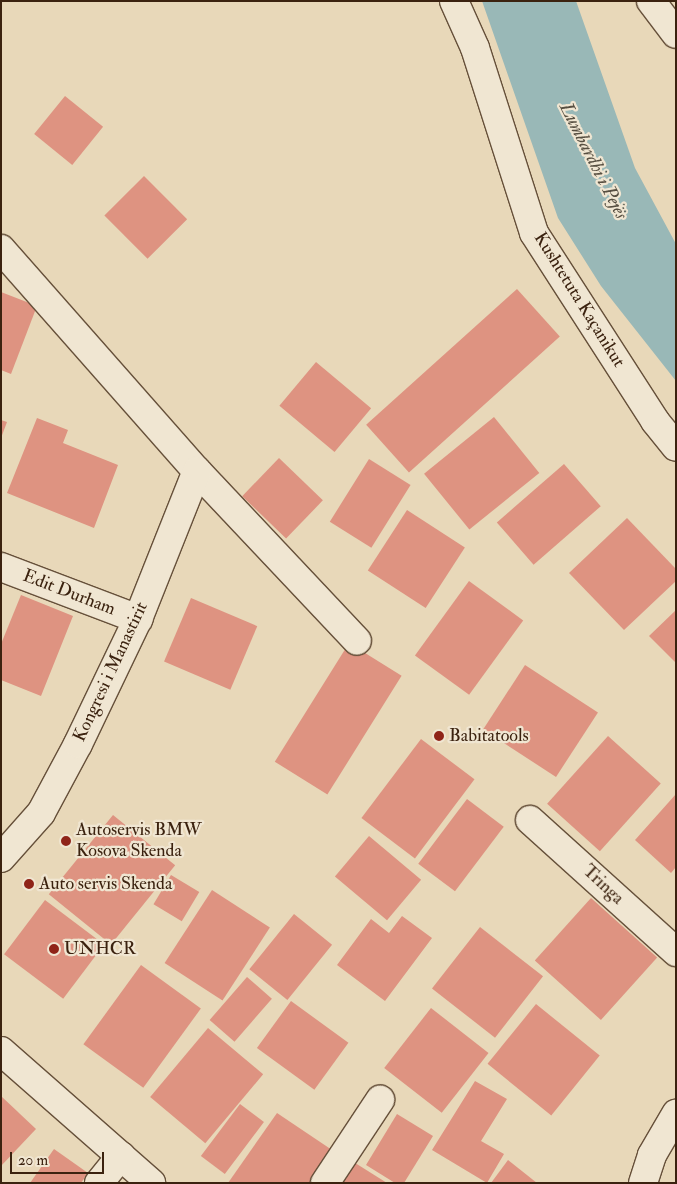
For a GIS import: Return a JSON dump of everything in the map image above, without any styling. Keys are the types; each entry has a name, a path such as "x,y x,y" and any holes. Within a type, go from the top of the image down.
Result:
{"street":[{"name":"Kushtetuta Kaçanikut","path":"454,1 475,48 534,233 655,421 676,447"},
{"path":"650,1 676,34"},
{"path":"1,249 198,471 357,641"},
{"name":"Kongresi i Manastirit","path":"1,858 42,813 138,619 198,471"},
{"name":"Edit Durham","path":"1,567 138,619"},
{"name":"Tringa","path":"530,820 676,952"},
{"path":"1,1050 152,1183"},
{"path":"325,1183 380,1100"},
{"path":"643,1183 652,1155 676,1114"},
{"path":"100,1183 121,1156"}],"water":[{"name":"Lumbardhi i Pejës","path":"482,1 576,1 635,168 676,244 676,381 601,286 558,218"}],"building":[{"path":"65,96 103,127 72,165 34,134"},
{"path":"144,176 187,219 148,259 104,216"},
{"path":"517,289 560,337 409,472 366,425"},
{"path":"1,292 37,306 11,374 1,370"},
{"path":"316,362 371,408 335,452 279,406"},
{"path":"494,417 539,473 469,530 424,474"},
{"path":"37,418 68,430 63,443 118,465 94,528 7,493"},
{"path":"1,420 7,422 1,438"},
{"path":"279,458 323,500 286,538 242,496"},
{"path":"369,459 411,485 371,548 330,522"},
{"path":"564,464 601,506 534,565 497,522"},
{"path":"407,510 465,548 426,608 368,570"},
{"path":"627,518 676,569 676,581 624,630 569,573"},
{"path":"469,581 523,620 469,695 415,655"},
{"path":"21,595 73,616 41,696 1,680 1,644"},
{"path":"191,598 257,626 230,690 164,662"},
{"path":"676,610 676,663 649,636"},
{"path":"349,643 402,676 327,795 275,762"},
{"path":"525,665 598,712 556,777 483,730"},
{"path":"608,736 661,784 600,851 547,804"},
{"path":"421,739 475,779 415,858 361,818"},
{"path":"676,794 676,867 671,873 635,840"},
{"path":"467,799 504,827 455,891 418,864"},
{"path":"113,815 175,865 111,945 49,894"},
{"path":"369,836 421,880 387,920 335,877"},
{"path":"171,875 199,892 182,921 153,904"},
{"path":"212,890 270,928 222,1001 165,963"},
{"path":"591,898 657,958 601,1020 535,960"},
{"name":"UNHCR","path":"45,900 104,945 63,999 4,954"},
{"path":"294,914 332,945 287,1000 249,969"},
{"path":"402,916 432,938 385,1001 337,965 371,919 389,933"},
{"path":"480,927 543,976 495,1038 432,988"},
{"path":"141,965 201,1008 143,1088 83,1044"},
{"path":"247,977 272,999 235,1042 210,1020"},
{"path":"291,1001 348,1043 314,1090 257,1048"},
{"path":"536,1004 600,1056 551,1115 488,1064"},
{"path":"431,1008 489,1053 442,1113 384,1068"},
{"path":"208,1028 263,1074 205,1143 150,1097"},
{"path":"475,1081 507,1099 481,1141 504,1154 487,1183 432,1150"},
{"path":"1,1096 36,1129 1,1166"},
{"path":"240,1104 264,1122 225,1174 201,1156"},
{"path":"277,1113 338,1154 318,1183 228,1183"},
{"path":"397,1114 433,1136 404,1183 395,1183 366,1165"},
{"path":"54,1149 88,1173 81,1183 30,1183"},
{"path":"508,1160 537,1183 491,1183"},
{"path":"352,1161 387,1183 339,1183"}],"place":[{"name":"Babitatools","path":"439,736"},
{"name":"Autoservis BMW Kosova Skenda","path":"66,841"},
{"name":"Auto servis Skenda","path":"29,884"},
{"name":"UNHCR","path":"54,949"}]}
